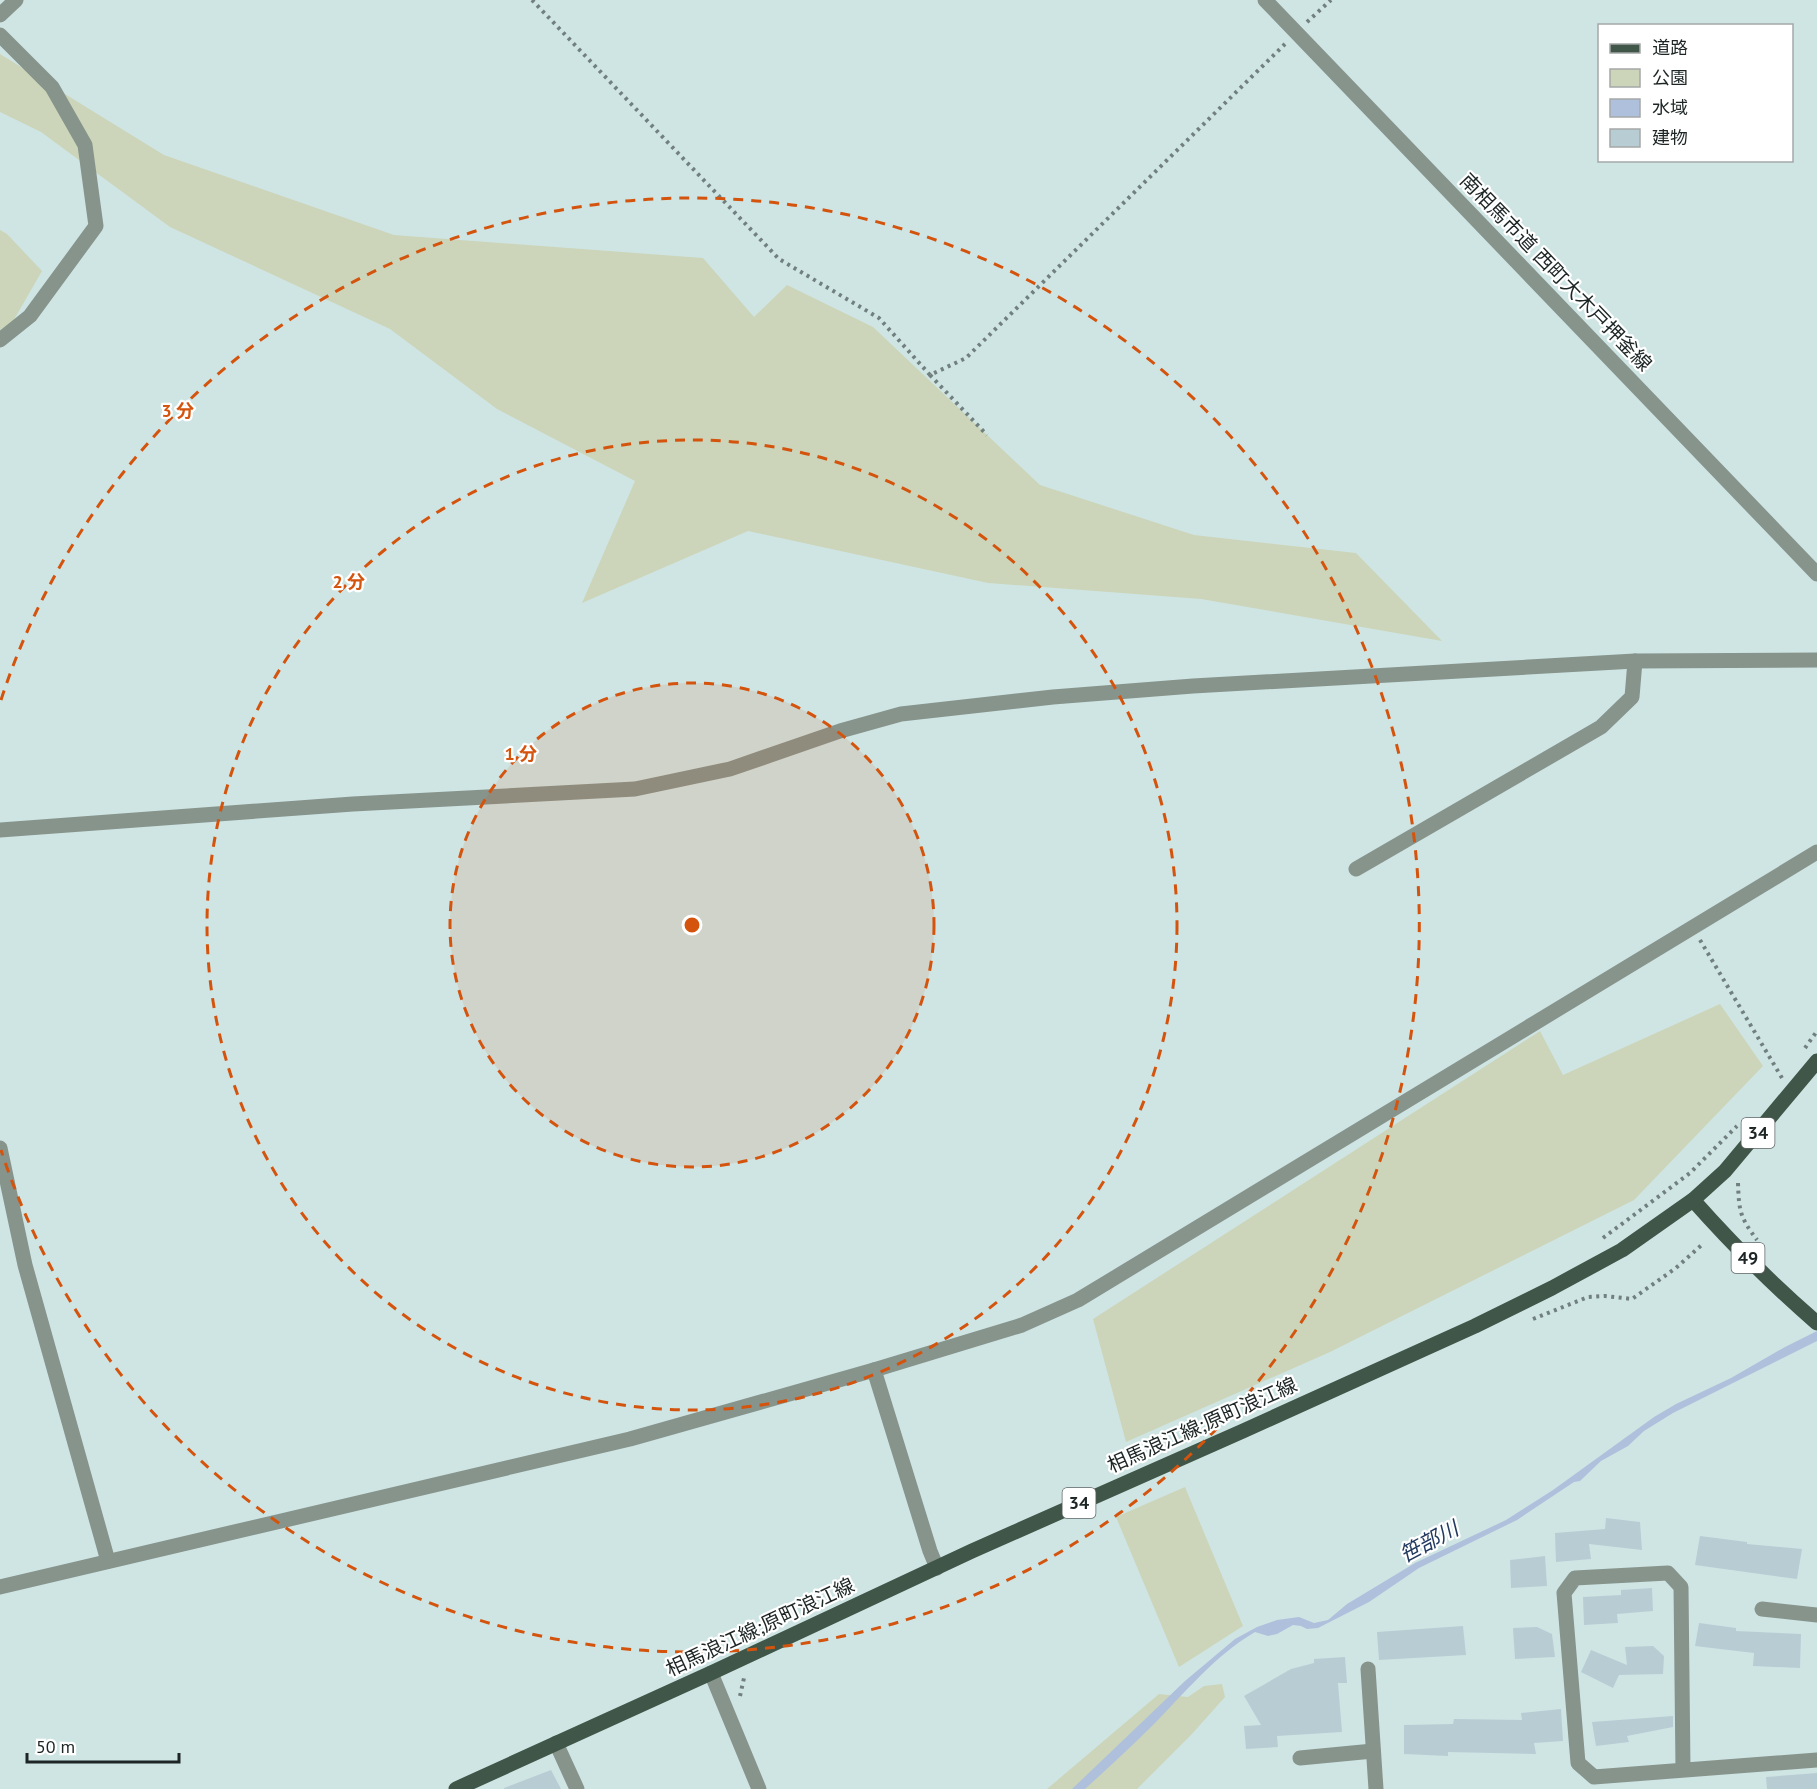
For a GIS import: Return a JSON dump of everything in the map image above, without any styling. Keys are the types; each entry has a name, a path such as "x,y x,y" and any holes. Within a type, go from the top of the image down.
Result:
{"main road":[{"name":"34","path":"1693,1200 1725,1171 1817,1061"},
{"name":"49","path":"1693,1200 1719,1230 1817,1323"},
{"name":"相馬浪江線;原町浪江線","path":"456,1789 937,1568 1474,1326 1552,1288 1622,1250 1693,1200"}],"street":[{"path":"0,15 16,0"},
{"name":"南相馬市道 西町大木戸押釜線","path":"1265,0 1817,574"},
{"path":"0,35 52,87 85,145 96,226 30,316 0,340"},
{"path":"0,830 353,804 635,789 730,769 840,731 901,714 1053,697 1193,686 1635,661 1817,660"},
{"path":"1356,869 1600,727 1632,697 1635,661"},
{"path":"0,1587 630,1439 874,1370 1022,1325 1078,1300 1817,852"},
{"path":"0,1148 25,1265 108,1561"},
{"path":"874,1370 937,1568"},
{"path":"1683,1770 1681,1587 1668,1573 1575,1578 1564,1593 1578,1763 1594,1777 1817,1760"},
{"path":"1762,1609 1817,1616"},
{"path":"1368,1669 1376,1789"},
{"path":"711,1673 759,1789"},
{"path":"556,1743 577,1789"},
{"path":"1299,1758 1373,1751"}],"path":[{"path":"532,0 779,259 879,318 987,435"},
{"path":"930,375 966,358 1331,0"},
{"path":"1694,928 1791,1094"},
{"path":"1802,1052 1817,1031"},
{"path":"1777,1082 1785,1071"},
{"path":"1602,1240 1690,1173 1740,1123"},
{"path":"1738,1183 1739,1208 1743,1221 1764,1250"},
{"path":"1528,1322 1588,1297 1632,1299 1676,1268 1704,1244"}],"green space":[{"path":"0,54 164,155 394,235 703,258 754,317 787,285 873,327 1040,485 1194,535 1356,553 1442,641 1201,599 988,583 748,531 582,603 635,481 497,409 390,329 170,227 41,132 0,112"},
{"path":"0,230 7,234 42,271 12,323 0,330"},
{"path":"1720,1004 1763,1066 1634,1200 1330,1352 1126,1442 1093,1319 1540,1031 1563,1075"},
{"path":"1185,1487 1243,1626 1179,1667 1116,1517"},
{"path":"1222,1684 1225,1697 1137,1789 1047,1789 1159,1694 1188,1697 1204,1686"}],"water":[{"path":"1817,1331 1817,1341 1673,1413 1644,1431 1628,1446 1601,1461 1580,1481 1574,1482 1517,1520 1419,1568 1369,1602 1318,1628 1307,1629 1293,1625 1268,1636 1255,1632 1213,1664 1145,1733 1085,1789 1072,1789 1185,1681 1235,1639 1257,1627 1277,1620 1299,1617 1314,1623 1328,1620 1347,1604 1415,1563 1506,1520 1553,1490 1654,1417"}],"building":[{"path":"1606,1518 1640,1522 1642,1550 1589,1544 1591,1559 1556,1562 1555,1533 1605,1529"},
{"path":"1700,1536 1747,1542 1747,1544 1802,1549 1797,1579 1695,1565"},
{"path":"1545,1556 1547,1586 1511,1588 1510,1560"},
{"path":"1652,1588 1653,1611 1617,1614 1618,1623 1584,1625 1583,1597 1621,1595 1621,1590"},
{"path":"1699,1623 1736,1628 1736,1631 1801,1634 1800,1668 1753,1666 1754,1653 1695,1646"},
{"path":"1463,1626 1466,1655 1379,1660 1377,1632"},
{"path":"1537,1627 1552,1634 1555,1657 1515,1659 1513,1628"},
{"path":"1653,1646 1664,1656 1663,1674 1619,1675 1613,1688 1581,1672 1591,1650 1627,1665 1625,1647"},
{"path":"1345,1657 1347,1683 1338,1683 1342,1732 1277,1736 1278,1747 1246,1749 1244,1726 1261,1725 1244,1696 1291,1669 1314,1663 1314,1659"},
{"path":"1561,1709 1563,1741 1534,1743 1536,1754 1448,1752 1448,1756 1404,1754 1404,1725 1453,1724 1454,1719 1522,1720 1521,1713"},
{"path":"1673,1716 1673,1727 1627,1736 1629,1742 1596,1746 1592,1722"},
{"path":"551,1770 561,1789 504,1789 504,1788"},
{"path":"1817,1773 1817,1789 1767,1789 1766,1777"}],"water label":[{"name":"笹部川","path":"1429,1542"}]}
